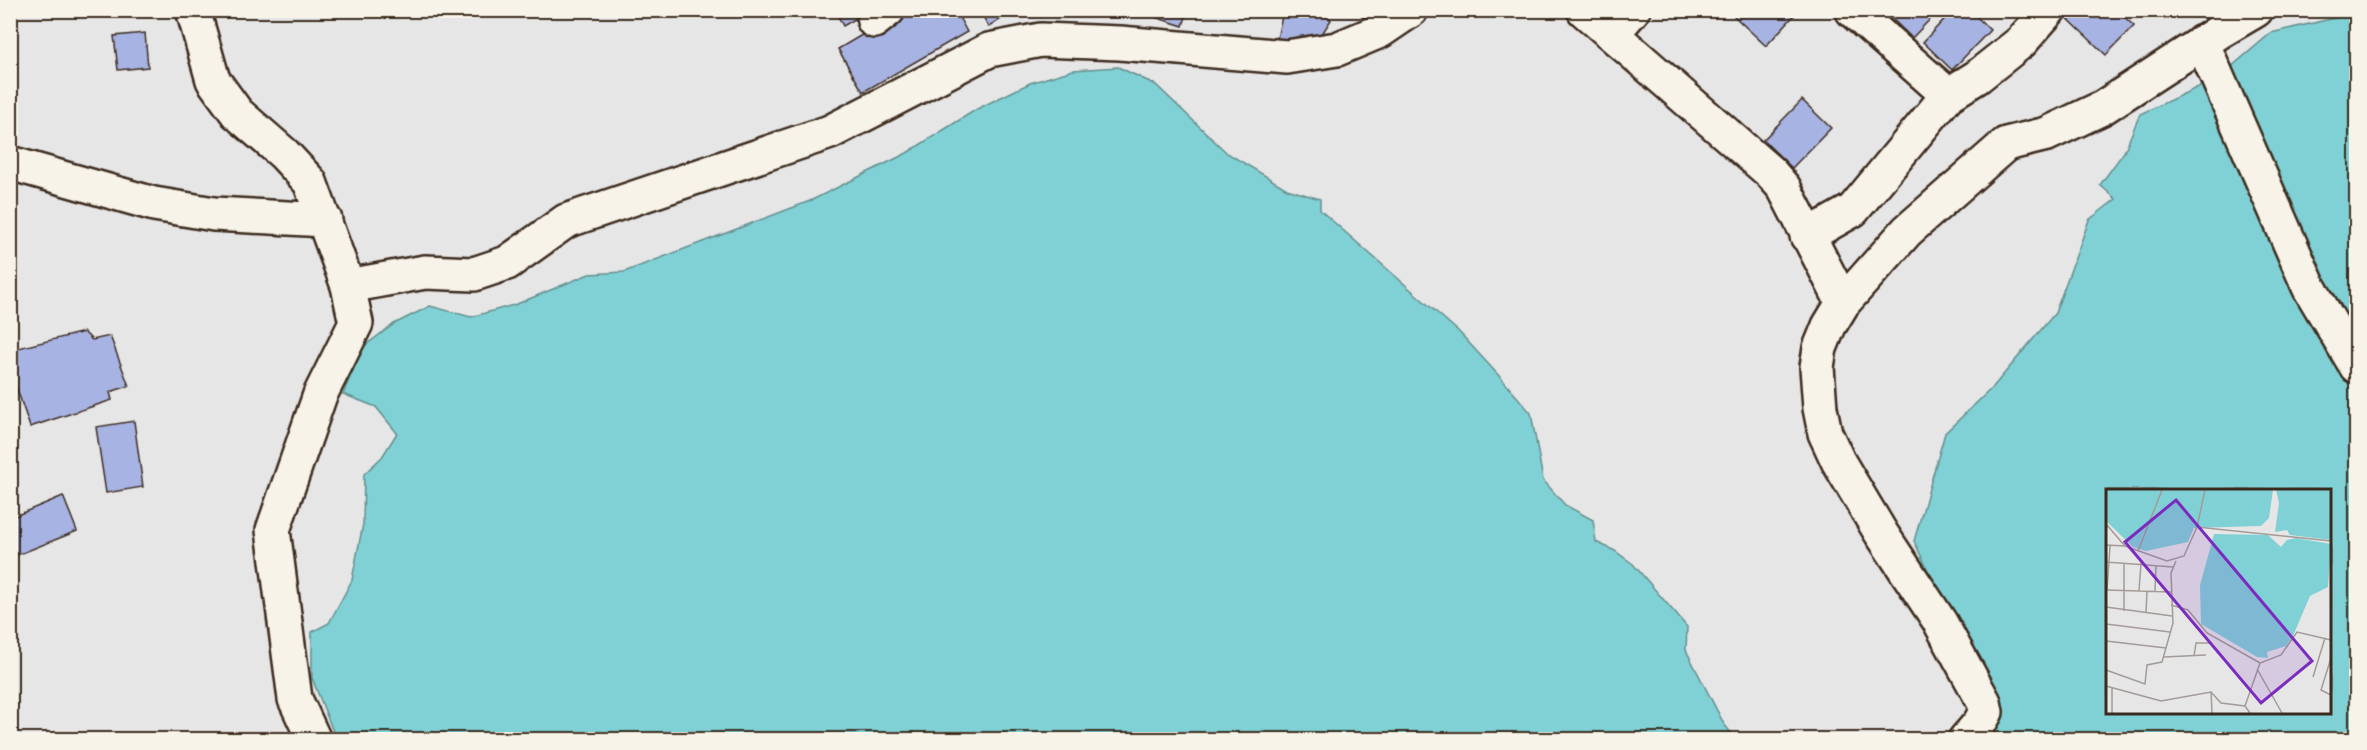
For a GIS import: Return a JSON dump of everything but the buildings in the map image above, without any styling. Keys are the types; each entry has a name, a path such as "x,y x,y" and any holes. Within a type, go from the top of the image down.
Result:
{"street":[{"path":"193,10 213,80 237,113 284,154 310,182 348,286 356,323 320,395 273,530 295,699 314,740"},
{"path":"348,286 424,272 474,274 507,263 566,221 830,132 989,50 1041,40 1120,43 1287,57 1337,50 1380,31 1411,10"},
{"path":"1584,10 1622,22 1771,173 1784,188 1843,303"},
{"path":"1852,10 1948,95"},
{"path":"1807,236 1853,210 1948,95 1977,78 2021,42 2049,10"},
{"path":"1978,734 1986,712 1984,702 1940,622 1881,533 1825,433 1820,408 1817,368 1824,337 1843,303 1907,231 2006,144 2047,134 2102,108 2202,42 2256,10"},
{"path":"2202,42 2309,287 2356,366"},
{"path":"10,163 154,204 214,214 325,220"}],"water":[{"path":"2356,13 2356,739 1974,739 1998,699 1952,621 1914,541 1945,433 1993,387 2055,313 2089,220 2116,199 2100,185 2124,152 2140,114 2218,78 2271,33"},
{"path":"1118,67 1156,85 1227,153 1287,189 1320,199 1320,210 1459,332 1531,413 1543,480 1565,505 1593,520 1596,542 1615,551 1633,564 1687,627 1686,650 1724,724 1736,739 336,739 312,678 312,632 329,623 352,580 363,524 364,474 382,457 397,433 376,407 343,394 363,347 394,324 430,306 471,317 517,304 589,274 624,272 810,201 907,153 977,109 1030,83 1073,70"}]}
